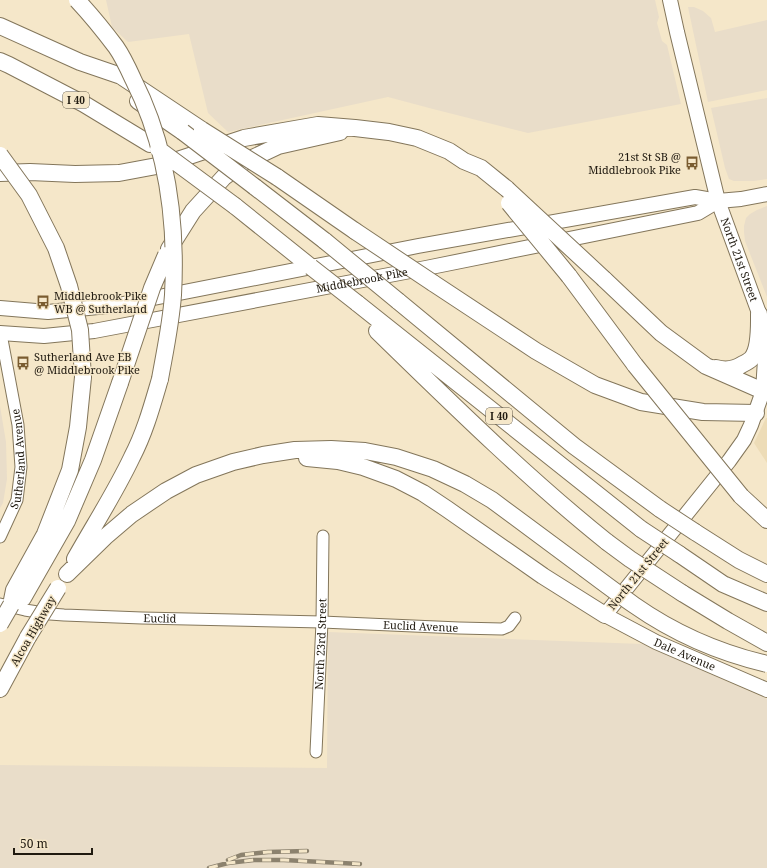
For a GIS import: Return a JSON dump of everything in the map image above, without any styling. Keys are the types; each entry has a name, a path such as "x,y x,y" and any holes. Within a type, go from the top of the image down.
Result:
{"highway":[{"path":"67,574 85,540 114,494 148,421 160,379 169,329 173,295 174,259 171,207 165,168 155,130 143,98 116,48 77,0"},
{"name":"I 40","path":"0,26 80,62 183,132 325,241 574,446 660,509 739,560 767,574"},
{"name":"I 40","path":"0,61 84,104 150,144 235,206 311,267 354,305 641,530 723,584 767,604"},
{"path":"80,62 121,76 202,130 277,177 355,231 536,351 595,385 641,402 703,412 761,413"},
{"path":"0,173 119,173 162,165 244,138 318,125 389,132 417,138 449,151 464,161 481,168 502,190 604,279 661,333 706,366 765,392"},
{"path":"28,580 67,521 93,460 152,288 166,255 193,211 224,177 244,162 278,146 355,128"},
{"path":"0,155 29,195 56,248 69,286 80,330 83,377 78,427 70,470 28,580 23,598 6,605 0,624"},
{"path":"502,190 515,210 569,276 635,365 741,496 767,520"},
{"path":"354,305 470,421 578,518 607,542 682,593 767,643"},
{"path":"706,366 725,370 739,367 752,358 756,348 758,336 759,314"},
{"path":"67,574 105,537 132,514 196,475 233,462 296,450 330,449 358,451 396,457 434,469 465,484 492,500 635,606 666,624 710,646 748,660 767,664"},
{"path":"263,456 338,461 363,467 396,479 423,493 543,576 605,615"},
{"name":"Alcoa Highway","path":"0,689 28,638 67,574"}],"main road":[{"name":"North 21st Street","path":"605,615 744,440 761,413 765,392 766,344 759,314 718,201 670,0"},
{"name":"Middlebrook Pike","path":"0,308 48,312 118,305 418,246 682,199 695,197 718,201 741,200 767,194"},
{"name":"Middlebrook Pike","path":"0,332 44,336 94,331 426,268 698,213 718,201"},
{"name":"Dale Avenue","path":"605,615 656,642 767,690"}],"street":[{"name":"Sutherland Avenue","path":"0,332 18,425 21,467 17,500 1,532"},
{"name":"North 23rd Street","path":"316,752 322,622 323,536"},
{"name":"Euclid","path":"6,605 25,610 64,615 322,622"},
{"name":"Euclid Avenue","path":"322,622 459,628 502,628 509,626 515,618"}],"shaded area":[{"path":"106,0 655,0 659,17 657,23 662,41 667,45 681,104 528,133 388,97 228,132 208,113 189,34 128,42 112,27"},
{"path":"688,7 694,7 703,11 711,18 715,32 767,20 767,90 708,102"},
{"path":"767,98 767,179 754,181 734,181 729,179 711,108"},
{"path":"767,206 767,297 745,241 744,226 746,218 750,214"},
{"path":"0,406 6,442 7,479 3,503 0,508"},
{"path":"767,418 767,463 754,443"},
{"path":"328,632 642,644 767,699 767,868 0,868 0,765 327,768"}],"railway":[{"path":"228,860 241,855 268,852 307,851"},
{"path":"209,868 228,863 254,860 360,864"}],"place":[{"name":"21st St SB @ Middlebrook Pike","path":"692,163"},
{"name":"Middlebrook Pike WB @ Sutherland","path":"43,302"},
{"name":"Sutherland Ave EB @ Middlebrook Pike","path":"23,363"}]}
